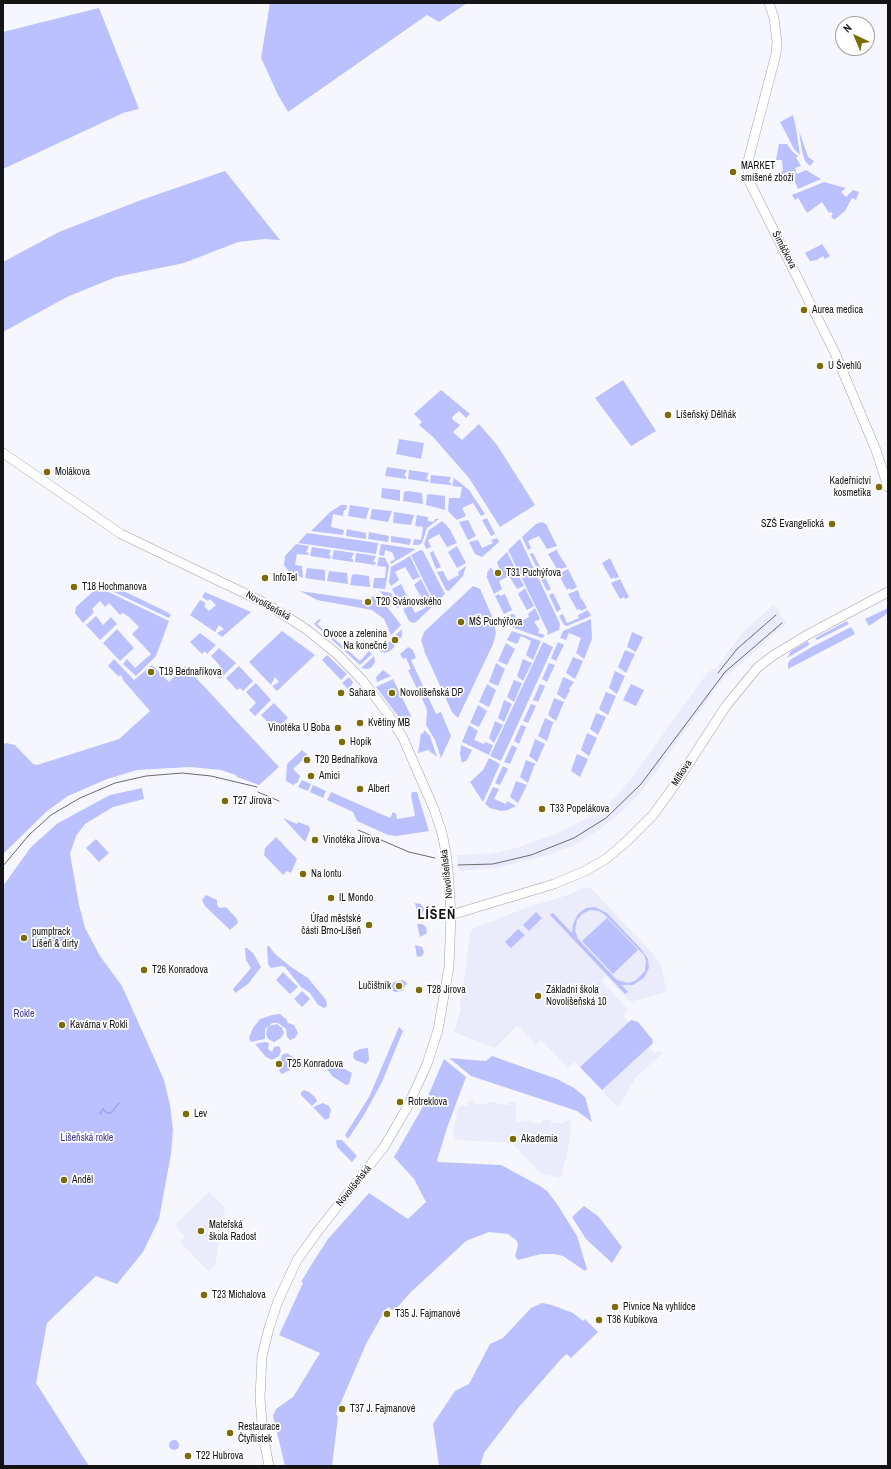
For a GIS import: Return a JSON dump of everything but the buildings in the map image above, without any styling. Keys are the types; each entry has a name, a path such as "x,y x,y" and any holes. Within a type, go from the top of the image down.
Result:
{"street":[{"name":"Šimáčkova","path":"769,3 774,18 777,42 776,54 748,161 748,179 835,353 876,450 888,487"},
{"name":"Novolíšeňská","path":"3,453 121,534 267,604 306,628 337,654 363,681 388,714 403,738 434,809 442,833 448,869 451,915 449,967 441,1016 432,1048 419,1082 404,1114 384,1147 304,1249 284,1287 273,1315 262,1356 260,1385 262,1424 269,1466"},
{"name":"Mifkova","path":"451,915 554,884 585,871 606,859 627,842 653,814 674,786 726,706 755,670 785,648 888,592"}],"shaded area":[{"path":"773,605 780,610 779,614 787,623 724,678 642,791 621,812 599,830 573,846 549,855 496,868 459,871 457,855 489,854 513,849 558,833 597,813 618,794 633,776 707,673 717,667 743,632"},
{"name":"Základní škola Novolíšeňská 10","path":"584,887 592,889 655,956 661,966 667,992 630,1002 606,976 602,981 628,1010 623,1015 628,1022 633,1020 638,1022 652,1039 653,1043 649,1047 655,1053 660,1051 663,1053 636,1077 618,1108 575,1062 568,1068 541,1040 536,1045 517,1026 495,1048 454,1032 461,1008 459,1006 472,929 526,908 571,894"},
{"name":"Akademia","path":"468,1101 475,1101 475,1104 488,1104 488,1102 496,1102 496,1104 509,1105 509,1102 516,1102 516,1122 529,1120 530,1122 542,1123 543,1120 551,1120 551,1123 564,1123 564,1121 571,1121 570,1140 561,1178 541,1174 515,1146 515,1143 458,1140 455,1138 453,1134 458,1107 468,1105"},
{"name":"Mateřská škola Radost","path":"209,1192 225,1208 215,1265 209,1272 180,1242 185,1237 175,1225"}],"green space":[{"path":"270,3 467,3 439,22 427,15 288,112 278,95 261,58"},
{"path":"99,8 139,109 123,113 3,169 3,32"},
{"path":"793,115 800,155 794,149 780,122"},
{"path":"799,131 808,157 814,161 810,166 805,161"},
{"path":"779,144 787,144 798,156 796,158 801,166 795,168 797,174 806,170 821,179 798,189 792,175 780,180 777,173 783,171 782,160 776,160"},
{"path":"225,171 280,240 265,239 238,242 184,263 116,277 67,297 3,332 3,262 59,232 141,200"},
{"path":"824,182 846,188 841,192 846,197 853,190 859,192 856,200 852,198 845,211 834,220 831,216 833,214 831,212 829,213 822,202 807,213 798,198 795,200 792,195"},
{"path":"822,244 830,256 825,259 823,256 817,260 810,261 805,253"},
{"path":"623,380 656,431 631,446 595,398"},
{"path":"441,390 470,414 466,418 459,411 452,417 453,420 460,425 453,432 462,440 479,424 497,445 535,505 500,527 469,478 433,437 419,425 422,422 414,414"},
{"path":"399,439 424,443 421,459 396,454"},
{"path":"387,467 407,470 404,476 406,476 406,479 385,476"},
{"path":"409,470 429,473 426,479 429,480 428,482 408,479"},
{"path":"431,475 451,477 449,482 451,485 430,483"},
{"path":"454,478 469,490 485,514 481,516 473,503 462,508 466,516 457,520 448,511 449,498 460,498 462,487 452,486"},
{"path":"382,488 400,490 400,501 381,498"},
{"path":"408,491 422,493 423,504 403,501 404,492"},
{"path":"427,495 445,496 445,510 426,505"},
{"path":"341,505 347,505 346,510 344,510 343,516 333,514 331,527 344,530 343,535 311,531 330,512"},
{"path":"350,505 369,508 366,519 348,516"},
{"path":"372,509 392,511 388,522 370,519"},
{"path":"394,512 414,515 411,525 393,523"},
{"path":"417,515 428,517 428,521 434,522 435,519 439,519 427,528 422,543 419,545 413,545 414,539 421,540 423,527 415,526"},
{"path":"487,518 495,534 491,536 482,520"},
{"path":"468,520 476,536 468,540 459,522"},
{"path":"442,521 449,528 457,543 447,547 439,534 428,540 431,547 426,549 424,544 429,530"},
{"path":"542,522 546,524 557,546 547,549 539,536 528,541 531,548 528,550 522,537 536,524"},
{"path":"347,529 366,533 366,539 346,536"},
{"path":"369,532 389,536 388,542 368,539"},
{"path":"307,533 378,543 376,554 298,543"},
{"path":"391,536 411,539 410,545 391,542"},
{"path":"497,538 499,542 482,557 475,554 469,542 478,540 482,548 493,543 491,540"},
{"path":"520,539 560,624 559,630 547,635 548,632 508,550"},
{"path":"296,544 309,546 306,552 309,553 308,555 297,554 295,565 302,566 303,578 289,572 284,565 285,556"},
{"path":"381,544 416,549 391,564 390,562 395,559 392,552 385,550 384,556 379,555"},
{"path":"457,546 466,563 457,568 448,552"},
{"path":"312,547 331,550 329,555 331,556 330,559 310,556"},
{"path":"558,549 557,551 567,567 561,569 557,569 548,554"},
{"path":"334,550 354,553 351,559 353,559 353,562 332,559"},
{"path":"421,550 423,551 445,594 435,604 411,555"},
{"path":"429,551 430,553 433,551 441,567 436,569"},
{"path":"507,552 524,586 517,589 509,576 499,581 502,589 494,594 487,578 487,573 491,567 496,576 501,574 497,562"},
{"path":"356,553 376,556 373,562 376,562 375,565 355,562"},
{"path":"533,553 541,569 538,571 530,554"},
{"path":"410,556 420,577 413,580 405,567 395,572 399,580 391,586 389,582 391,567"},
{"path":"379,557 385,558 389,566 385,589 373,588 374,578 385,578 386,567 377,566"},
{"path":"610,558 619,577 615,579 614,577 611,579 602,563"},
{"path":"466,566 463,576 449,591 446,590 437,572 443,571 448,581 459,575 458,572"},
{"path":"307,568 325,570 325,581 305,578"},
{"path":"568,569 577,587 571,590 570,588 567,590 558,574"},
{"path":"329,571 347,573 348,584 327,581"},
{"path":"543,573 551,589 547,591 539,575"},
{"path":"352,575 369,576 370,587 350,585"},
{"path":"421,579 430,597 423,600 414,585"},
{"path":"620,579 629,597 625,599 624,597 620,599 611,583"},
{"path":"107,583 171,615 169,618 103,587"},
{"path":"401,584 409,600 401,606 392,589"},
{"path":"473,586 480,589 492,616 496,633 493,644 458,718 452,712 425,653 421,640 424,632"},
{"path":"98,587 169,621 156,656 136,676 123,664 127,659 135,668 151,654 132,634 139,627 123,613 120,615 109,603 105,607 100,601 92,609 94,612 83,623 75,613 76,607"},
{"path":"525,588 534,606 527,610 518,594"},
{"path":"578,590 581,600 582,599 587,608 581,611 580,609 577,610 568,594"},
{"path":"300,591 362,600 362,604 370,605 372,596 378,598 384,603 401,625 391,635 384,619 372,610 317,600"},
{"path":"379,591 391,593 399,608 398,608"},
{"path":"205,592 251,612 222,637 217,633 224,629 219,625 215,632 190,615 200,600 206,603 204,606 209,611 216,605 210,599 208,601 202,597"},
{"path":"553,593 561,609 557,612 549,595"},
{"path":"499,594 500,596 505,594 512,610 504,614 495,596"},
{"path":"431,599 434,605 416,622 413,623 409,621 403,609 411,605 415,613 425,608 424,605"},
{"path":"535,608 540,619 534,622 539,629 538,633 545,635 542,638 514,628 505,616 514,614 519,622 529,617 528,614"},
{"path":"888,608 888,613 869,626 865,619"},
{"path":"588,610 591,616 567,626 564,625 559,616 563,614 567,623 579,618 578,615"},
{"path":"96,616 103,625 111,617 117,624 100,640 86,625"},
{"path":"319,619 321,620 317,624 360,661 369,651 372,654 360,665 314,624"},
{"path":"591,619 592,639 584,659 576,653 581,638 569,633 566,640 560,638 563,631"},
{"path":"847,621 849,624 817,640 815,638"},
{"path":"851,627 855,634 788,669 788,663 790,660"},
{"path":"117,629 134,648 120,661 103,643"},
{"path":"402,629 402,636 396,644 391,639"},
{"path":"282,631 315,655 277,691 272,686 279,682 275,677 271,685 249,662"},
{"path":"512,631 541,641 533,660 526,655 531,641 521,636 517,644 507,640"},
{"path":"632,632 643,637 636,652 627,647"},
{"path":"200,633 216,645 207,654 205,651 202,654 190,642"},
{"path":"390,641 395,646 390,651 385,653 379,651"},
{"path":"808,641 809,645 787,658 791,651"},
{"path":"543,642 553,647 501,761 490,756"},
{"path":"558,642 564,645 556,661 551,658"},
{"path":"506,643 515,649 507,665 498,661"},
{"path":"408,647 413,650 416,658 411,660 436,714 441,712 451,736 441,758 435,740 426,725 426,707 408,670 411,669 406,658 403,659 400,654"},
{"path":"219,648 236,663 220,679 213,673 220,666 211,656"},
{"path":"625,650 635,654 626,673 618,667"},
{"path":"327,655 347,674 341,680 322,660"},
{"path":"374,656 375,662 371,668 361,668"},
{"path":"573,657 583,661 575,679 566,673"},
{"path":"114,659 134,680 152,665 169,682 185,666 279,767 259,785 221,770 190,767 137,770 107,779 68,796 47,811 3,854 3,745 6,743 15,745 33,764 37,765 119,739 150,711 122,679 123,678 120,675 119,677 108,666"},
{"path":"523,659 532,663 523,681 517,676"},
{"path":"496,663 505,669 498,686 489,682"},
{"path":"549,663 555,665 547,682 542,679"},
{"path":"239,666 253,681 243,691 240,688 237,690 226,678"},
{"path":"383,670 391,676 377,682 376,677"},
{"path":"615,671 625,676 617,694 609,688"},
{"path":"349,677 353,682 349,690 342,683"},
{"path":"563,677 574,682 569,689 570,690 565,700 557,694"},
{"path":"393,679 411,716 409,722 401,720 376,687"},
{"path":"514,680 522,683 514,702 507,697"},
{"path":"256,683 271,700 255,716 249,710 256,703 246,692"},
{"path":"487,684 496,690 489,707 479,702"},
{"path":"540,684 545,686 538,702 533,700"},
{"path":"631,684 644,690 636,706 623,700"},
{"path":"606,692 616,696 608,715 599,709"},
{"path":"554,698 564,702 556,721 548,715"},
{"path":"504,700 512,704 504,722 498,718"},
{"path":"274,703 288,718 278,727 275,725 272,727 261,715"},
{"path":"531,704 536,706 528,723 523,721"},
{"path":"478,705 487,711 479,727 470,723"},
{"path":"596,713 606,717 598,735 590,729"},
{"path":"545,718 555,723 553,723 547,741 538,736"},
{"path":"495,721 503,725 494,743 489,738"},
{"path":"469,725 478,731 474,740 484,744 485,742 493,745 489,755 462,742"},
{"path":"521,725 526,727 519,744 514,741"},
{"path":"424,730 430,736 437,757 428,750 418,753 421,733 423,734"},
{"path":"587,733 597,738 589,756 581,750"},
{"path":"535,739 545,744 537,762 529,756"},
{"path":"461,745 472,750 467,760 462,763 460,754"},
{"path":"512,745 517,748 510,764 504,762"},
{"path":"302,750 308,755 293,769 300,776 298,782 293,785 286,781 287,764"},
{"path":"577,754 588,759 580,777 571,771"},
{"path":"489,758 500,764 483,802 470,782 483,770"},
{"path":"526,760 536,764 528,783 520,777"},
{"path":"503,766 508,769 500,785 495,783"},
{"path":"302,780 311,784 308,791 298,787"},
{"path":"516,781 527,785 518,803 510,797"},
{"path":"313,785 326,791 323,798 310,792"},
{"path":"493,787 499,789 494,799 506,804 507,801 516,806 508,810 501,811 490,808 485,804"},
{"name":"Líšeňská rokle","path":"142,788 144,799 113,807 85,824 76,836 70,854 79,905 85,928 100,956 122,986 164,1080 170,1105 173,1130 171,1154 159,1219 143,1252 117,1284 96,1276 47,1323 36,1383 89,1466 3,1466 3,886 31,847 58,823 110,795"},
{"path":"331,792 390,818 393,812 396,814 397,819 415,816 411,795 412,792 417,792 429,831 396,836 388,835 357,821 353,812 327,800"},
{"path":"283,818 297,824 298,822 309,826 310,830 305,842"},
{"path":"276,837 297,859 291,873 287,871 283,875 264,855 265,848"},
{"path":"96,839 109,853 99,862 86,848"},
{"path":"206,895 217,900 217,905 220,908 226,907 237,919 238,923 230,930 205,906 202,900"},
{"path":"415,903 421,904 424,909 422,915 418,917"},
{"path":"595,907 607,913 641,949 648,959 649,968 644,978 633,985 622,985 628,992 625,994 550,915 553,913 572,933 573,924 578,914 586,908","holes":["590,910 599,911 605,915 644,955 646,961 645,971 635,981 628,983 617,980 578,939 575,930 577,920 582,914"]},
{"path":"536,912 542,918 529,931 523,925"},
{"path":"607,918 638,950 613,974 582,941"},
{"path":"417,924 422,924 426,927 427,933 420,937"},
{"path":"518,929 525,935 511,948 505,942"},
{"path":"415,945 422,947 424,952 422,956 417,957"},
{"path":"267,946 269,946 275,954 291,967 308,978 326,1000 327,1006 324,1008 318,1005 310,993 301,987 285,967 281,966 271,968 268,964"},
{"path":"245,948 253,953 261,967 248,984 235,993 233,989 251,968 246,960"},
{"path":"283,972 298,987 290,994 276,980"},
{"path":"403,980 407,983 402,991 395,992 390,989 390,983"},
{"path":"302,991 310,999 302,1007 294,999"},
{"path":"280,1014 288,1023 294,1025 298,1033 295,1038 290,1040 287,1037 286,1029 278,1023 272,1023 269,1026 277,1024 282,1028 284,1033 281,1038 274,1042 268,1039 266,1034 268,1026 265,1029 265,1039 251,1042 249,1038 253,1028 260,1019"},
{"path":"631,1020 638,1022 652,1039 653,1043 602,1090 580,1067"},
{"path":"399,1027 403,1031 382,1082 364,1115 348,1139 345,1135 369,1097"},
{"path":"265,1042 269,1043 268,1049 272,1052 274,1047 279,1046 281,1051 279,1056 272,1060 266,1057 255,1044"},
{"path":"368,1048 369,1060 366,1064 355,1060 353,1057 354,1052 360,1049"},
{"path":"287,1053 294,1058 290,1065 290,1070 282,1074 279,1071 282,1064 280,1062 282,1055"},
{"path":"492,1056 557,1079 574,1088 585,1097 592,1122 577,1111 471,1076 449,1058 486,1061"},
{"path":"444,1059 466,1077 448,1125 437,1160 438,1162 501,1165 547,1191 577,1236 587,1269 585,1271 563,1256 554,1254 541,1254 518,1260 515,1256 518,1246 517,1241 508,1234 489,1232 466,1241 411,1292 394,1311 388,1307 383,1314 366,1344 336,1414 338,1417 332,1466 285,1466 273,1416 276,1409 293,1397 320,1353 279,1335 303,1283 301,1282 315,1259 328,1239 369,1193 408,1219 426,1202 414,1179 394,1157 425,1103"},
{"path":"329,1065 339,1066 352,1073 349,1084 346,1085 332,1076 327,1069"},
{"path":"304,1090 315,1097 317,1101 312,1106 301,1095 301,1092"},
{"path":"323,1103 329,1106 331,1110 329,1118 325,1120 313,1107"},
{"path":"336,1140 342,1140 357,1156 352,1162 337,1147"},
{"path":"584,1206 599,1217 622,1247 612,1263 586,1239 572,1217"},
{"path":"542,1303 573,1313 583,1321 585,1319 598,1332 571,1358 567,1354 562,1358 519,1407 484,1453 480,1466 439,1466 433,1424 455,1391 469,1384 490,1344 503,1338 531,1308"},
{"path":"172,1440 176,1440 178,1441 178,1449 172,1450 169,1447 169,1443"}],"waterway":[{"path":"100,1114 103,1109 107,1113 111,1113 119,1103"}],"tram line":[{"path":"718,673 737,649 776,615"},
{"path":"458,865 493,864 531,855 574,838 606,818 641,784 725,672 782,623"},
{"path":"3,866 29,835 51,815 80,798 115,783 146,776 182,773 211,776 257,787"},
{"path":"258,792 279,801"},
{"path":"358,830 409,852 435,858"}],"place":[{"name":"MARKET smíšené zboží","path":"733,172"},
{"name":"Aurea medica","path":"804,310"},
{"name":"U Švehlů","path":"820,366"},
{"name":"Líšeňský Dělňák","path":"668,415"},
{"name":"Molákova","path":"47,472"},
{"name":"Kadeřnictví kosmetika","path":"879,487"},
{"name":"SZŠ Evangelická","path":"832,524"},
{"name":"T31 Puchýřova","path":"498,573"},
{"name":"InfoTel","path":"265,578"},
{"name":"T18 Hochmanova","path":"74,587"},
{"name":"T20 Svánovského","path":"368,602"},
{"name":"MŠ Puchýřova","path":"461,622"},
{"name":"Ovoce a zelenina Na konečné","path":"395,640"},
{"name":"T19 Bednaříkova","path":"151,672"},
{"name":"Sahara","path":"341,693"},
{"name":"Novolíšeňská DP","path":"392,693"},
{"name":"Květiny MB","path":"360,723"},
{"name":"Vinotéka U Boba","path":"338,728"},
{"name":"Hopík","path":"342,742"},
{"name":"T20 Bednaříkova","path":"307,760"},
{"name":"Amici","path":"311,776"},
{"name":"Albert","path":"360,789"},
{"name":"T27 Jírova","path":"225,801"},
{"name":"T33 Popelákova","path":"542,809"},
{"name":"Vinotéka Jírova","path":"315,840"},
{"name":"Na lontu","path":"303,874"},
{"name":"IL Mondo","path":"331,898"},
{"name":"Úřad městské části Brno-Líšeň","path":"369,925"},
{"name":"pumptrack Líšeň & dirty","path":"24,938"},
{"name":"T26 Konradova","path":"144,970"},
{"name":"Lučištník","path":"399,986"},
{"name":"T28 Jírova","path":"419,990"},
{"name":"Základní škola Novolíšeňská 10","path":"538,996"},
{"name":"Kavárna v Rokli","path":"62,1025"},
{"name":"T25 Konradova","path":"279,1064"},
{"name":"Rotreklova","path":"400,1102"},
{"name":"Lev","path":"186,1114"},
{"name":"Akademia","path":"513,1139"},
{"name":"Anděl","path":"64,1180"},
{"name":"Mateřská škola Radost","path":"201,1231"},
{"name":"T23 Michalova","path":"204,1295"},
{"name":"Pivnice Na vyhlídce","path":"615,1307"},
{"name":"T35 J. Fajmanové","path":"387,1314"},
{"name":"T36 Kubíkova","path":"599,1320"},
{"name":"T37 J. Fajmanové","path":"342,1409"},
{"name":"Restaurace Čtyřlístek","path":"230,1433"},
{"name":"T22 Hubrova","path":"188,1456"}],"district":[{"name":"LÍŠEŇ","path":"437,915"}],"park label":[{"name":"Rokle","path":"24,1014"}]}
